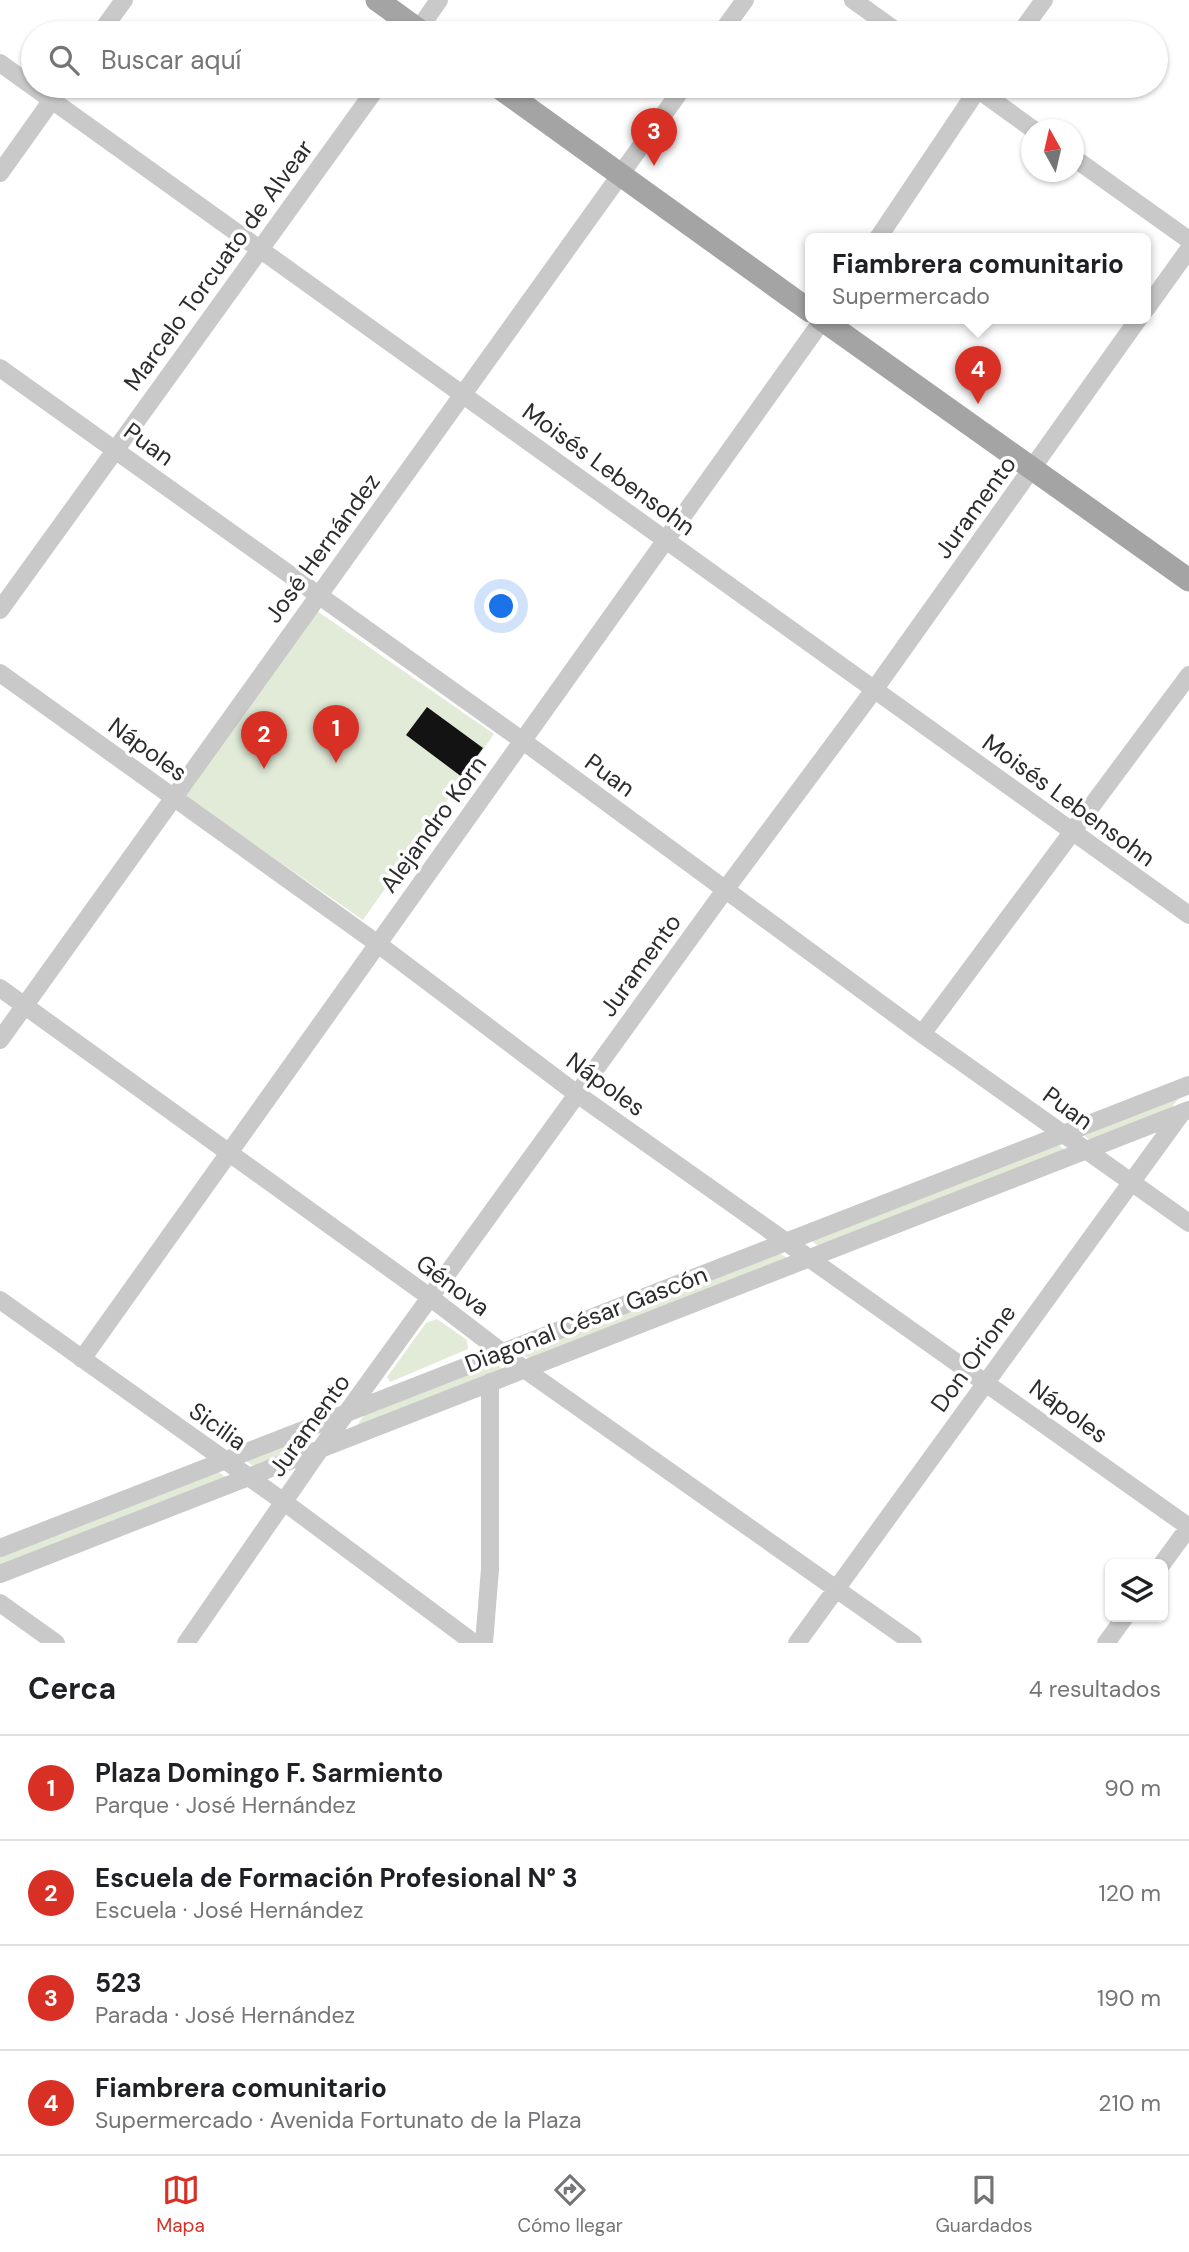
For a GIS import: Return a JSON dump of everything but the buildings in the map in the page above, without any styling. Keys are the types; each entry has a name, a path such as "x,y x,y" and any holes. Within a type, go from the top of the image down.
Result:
{"main road":[{"path":"377,0 405,21"},
{"path":"514,98 805,307"},
{"path":"829,324 1189,580"}],"street":[{"path":"109,21 124,0"},
{"path":"426,21 439,0"},
{"path":"730,21 745,0"},
{"path":"853,0 882,21"},
{"path":"1029,21 1044,0"},
{"name":"Moisés Lebensohn","path":"0,63 21,74"},
{"path":"0,173 53,98"},
{"name":"Moisés Lebensohn","path":"64,98 260,249 1189,915"},
{"name":"Marcelo Torcuato de Alvear","path":"0,610 369,98"},
{"name":"José Hernández","path":"0,1040 675,98"},
{"path":"881,233 970,98"},
{"path":"992,98 1021,120"},
{"path":"1084,166 1189,240"},
{"path":"1151,302 1189,249"},
{"name":"Alejandro Korn","path":"82,1359 666,540 814,324"},
{"name":"Juramento","path":"186,1643 321,1448 725,890 874,690 1135,324"},
{"name":"Puan","path":"0,368 523,741 922,1034 1189,1223"},
{"name":"Nápoles","path":"0,673 378,944 577,1094 1189,1527"},
{"path":"922,1034 1189,675"},
{"name":"Génova","path":"0,988 431,1298 524,1369 912,1643"},
{"name":"Diagonal César Gascón","path":"0,1548 1189,1085"},
{"name":"Diagonal César Gascón","path":"0,1574 1085,1151 1186,1109"},
{"name":"Don Orione","path":"797,1643 1186,1109"},
{"name":"Sicilia","path":"0,1300 284,1502 474,1643"},
{"path":"484,1643 490,1569 490,1382"},
{"path":"1166,1559 1189,1527"},
{"path":"0,1604 56,1643"},
{"path":"1106,1643 1121,1622"}],"green space":[{"path":"310,606 494,734 363,920 179,792"},
{"path":"1182,1094 1169,1111 1092,1141 1081,1134"},
{"path":"1056,1143 1066,1151 820,1247 809,1239"},
{"path":"777,1252 789,1259 530,1360 520,1352"},
{"path":"437,1319 467,1340 468,1349 390,1382 387,1377 426,1323"},
{"path":"494,1362 504,1370 356,1427 367,1411"},
{"path":"316,1431 302,1449 255,1467 244,1459"},
{"path":"216,1470 227,1478 0,1566 0,1555"}],"place":[{"name":"523","path":"654,166"},
{"name":"Fiambrera comunitario","path":"978,404"},
{"name":"Plaza Domingo F. Sarmiento","path":"336,763"},
{"name":"Escuela de Formación Profesional N° 3","path":"264,769"}]}
